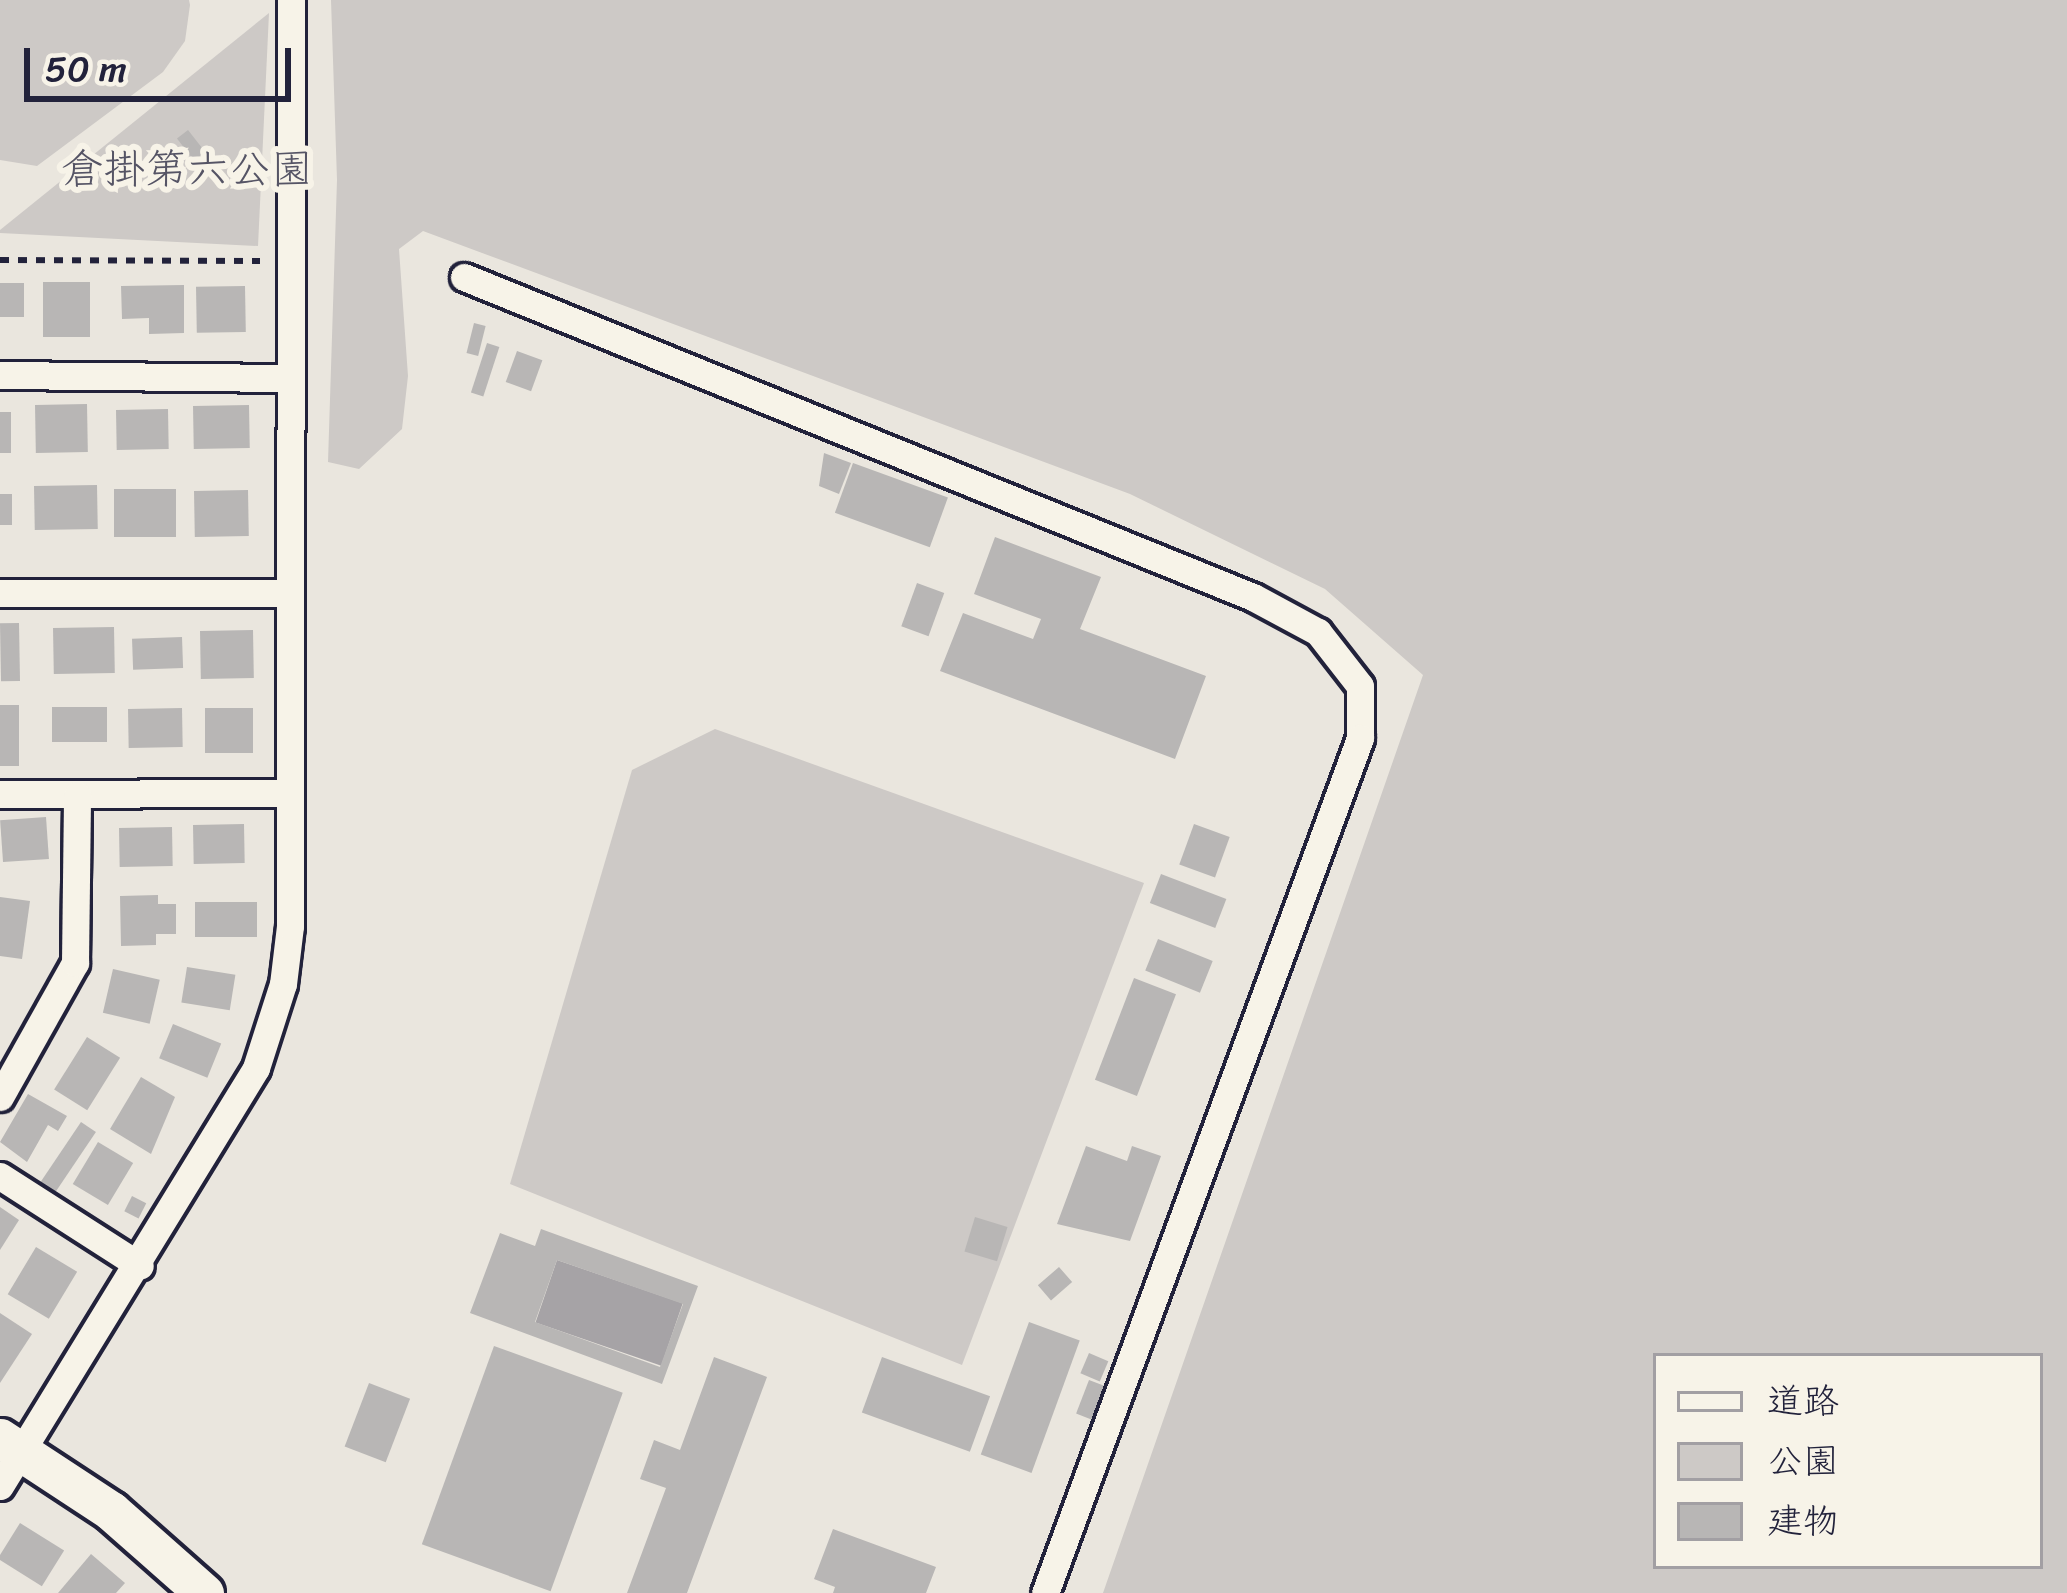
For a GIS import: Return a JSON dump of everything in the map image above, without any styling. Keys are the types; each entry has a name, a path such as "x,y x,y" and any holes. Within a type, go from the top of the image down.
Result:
{"street":[{"path":"0,1486 11,1445 140,1266 256,1068 284,984 291,0"},
{"path":"464,277 1253,597 1318,632 1360,686 1360,738 1045,1593"},
{"path":"0,375 286,378"},
{"path":"0,593 289,592"},
{"path":"0,794 287,793"},
{"path":"0,1096 75,963 77,795"},
{"path":"0,1176 140,1266"},
{"path":"11,1445 111,1510 204,1593"}],"path":[{"path":"0,260 265,261"}],"green space":[{"path":"0,0 189,0 190,5 185,41 163,72 37,166 0,160"},
{"path":"331,0 2067,0 2067,1593 1103,1593 1423,675 1325,589 1130,494 423,231 399,249 408,376 402,429 359,469 328,462 337,180"},
{"name":"倉掛第六公園","path":"269,13 258,246 0,233 0,230"},
{"path":"715,729 1144,883 962,1365 510,1184 632,770"}],"shaded area":[{"path":"557,1260 683,1303 661,1366 536,1322"}],"building":[{"path":"188,130 205,152 194,161 177,139"},
{"path":"43,282 90,282 90,337 43,337"},
{"path":"0,283 24,283 24,317 0,317"},
{"path":"184,285 184,333 149,334 149,318 122,319 121,286"},
{"path":"245,286 246,332 197,333 196,287"},
{"path":"474,323 486,326 478,356 467,353"},
{"path":"487,343 499,347 483,396 471,392"},
{"path":"517,351 542,360 531,391 506,382"},
{"path":"87,404 88,452 36,453 35,405"},
{"path":"249,405 250,448 194,449 193,406"},
{"path":"168,409 169,449 117,450 116,410"},
{"path":"0,412 11,412 11,453 0,453"},
{"path":"824,453 851,463 839,494 819,486"},
{"path":"853,463 948,498 930,547 835,513"},
{"path":"97,485 98,529 35,530 34,486"},
{"path":"114,489 176,489 176,537 114,537"},
{"path":"248,490 249,536 195,537 194,491"},
{"path":"0,494 12,494 12,525 0,525"},
{"path":"995,537 1101,577 1080,629 1206,676 1175,759 940,671 963,613 1033,639 1041,619 974,594"},
{"path":"917,583 944,593 929,636 901,626"},
{"path":"0,623 19,623 20,681 1,681"},
{"path":"114,627 115,673 54,674 53,628"},
{"path":"253,630 254,678 201,679 200,631"},
{"path":"182,637 183,668 133,670 132,639"},
{"path":"0,705 19,705 19,766 0,766"},
{"path":"52,707 107,707 107,742 52,742"},
{"path":"182,708 183,747 129,748 128,709"},
{"path":"205,708 253,708 253,753 205,753"},
{"path":"46,817 49,859 3,862 0,820"},
{"path":"244,824 245,863 194,864 193,825"},
{"path":"1194,824 1230,837 1215,877 1179,864"},
{"path":"172,827 173,866 120,867 119,828"},
{"path":"1161,874 1226,899 1215,928 1150,903"},
{"path":"158,895 158,904 176,904 176,934 156,934 156,945 121,946 120,896"},
{"path":"0,897 30,901 22,959 0,956"},
{"path":"195,902 257,902 257,937 195,937"},
{"path":"1158,939 1213,961 1200,993 1145,971"},
{"path":"187,967 235,975 230,1010 181,1003"},
{"path":"113,969 160,980 150,1024 103,1013"},
{"path":"1134,978 1176,994 1137,1096 1095,1080"},
{"path":"173,1024 221,1043 207,1078 159,1058"},
{"path":"87,1037 120,1058 87,1110 54,1090"},
{"path":"141,1077 175,1097 151,1154 110,1129"},
{"path":"28,1094 67,1116 58,1131 48,1125 27,1162 0,1142"},
{"path":"81,1122 96,1132 52,1197 37,1187"},
{"path":"98,1142 133,1163 108,1205 73,1184"},
{"path":"1086,1146 1127,1161 1132,1146 1161,1156 1130,1241 1057,1224"},
{"path":"132,1196 146,1203 139,1218 124,1211"},
{"path":"0,1207 19,1220 0,1250"},
{"path":"975,1217 1008,1227 997,1261 964,1251"},
{"path":"541,1229 698,1286 662,1384 470,1313 500,1233 535,1246","holes":["557,1260 683,1304 660,1367 535,1322"]},
{"path":"36,1247 77,1272 49,1319 8,1294"},
{"path":"1059,1267 1072,1282 1051,1300 1038,1285"},
{"path":"0,1313 32,1334 0,1383"},
{"path":"1029,1322 1080,1340 1032,1473 981,1454"},
{"path":"494,1346 623,1393 551,1591 422,1544"},
{"path":"1089,1353 1108,1361 1100,1381 1080,1373"},
{"path":"714,1357 767,1377 687,1593 627,1593 666,1488 640,1479 654,1440 680,1450"},
{"path":"882,1357 990,1396 970,1452 862,1412"},
{"path":"1089,1380 1107,1387 1094,1420 1076,1414"},
{"path":"369,1383 410,1399 386,1462 345,1446"},
{"path":"20,1523 64,1551 42,1586 0,1560"},
{"path":"833,1529 936,1567 926,1593 833,1593 835,1587 814,1579"},
{"path":"91,1554 125,1583 116,1593 58,1593"}]}
